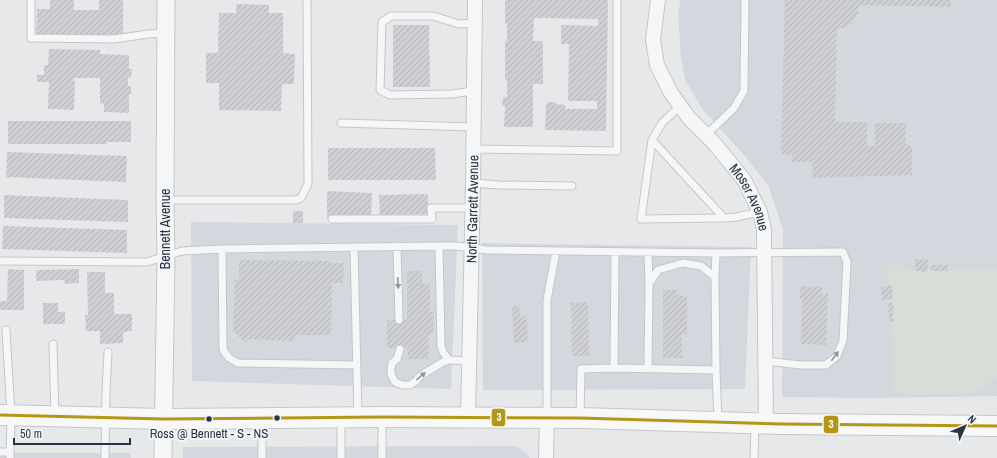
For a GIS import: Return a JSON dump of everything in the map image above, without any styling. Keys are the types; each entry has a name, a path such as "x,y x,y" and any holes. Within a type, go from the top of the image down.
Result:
{"main road":[{"path":"5,415 164,419 350,417 580,418 761,424 997,426"}],"street":[{"name":"Bennett Avenue","path":"163,458 166,256 166,0"},
{"name":"North Garrett Avenue","path":"468,417 474,0"},
{"name":"Moser Avenue","path":"658,0 653,40 656,65 671,94 689,118 714,143 744,180 760,212 764,229 766,361 761,424"},
{"path":"546,458 547,418"}],"lane":[{"path":"31,0 31,38 114,39 166,33"},
{"path":"165,200 296,200 301,198 308,184 307,0"},
{"path":"706,135 734,108 744,91 745,0"},
{"path":"472,149 617,151 617,2"},
{"path":"473,91 452,94 390,95 380,90 382,22 390,16 433,16 459,24 474,23"},
{"path":"680,106 662,123 652,140 641,219 724,218 760,212"},
{"path":"341,123 473,127"},
{"path":"652,140 724,218"},
{"path":"472,183 572,186"},
{"path":"332,219 432,219 431,208 472,208"},
{"path":"0,261 146,262 182,251 397,246 456,246 487,250 615,252 843,252 847,262 843,341 837,356 826,365 766,361"},
{"path":"397,246 399,320"},
{"path":"439,246 442,346 443,352 449,360"},
{"path":"341,458 350,417 357,365 354,247"},
{"path":"222,249 223,349 228,358 238,363 357,365"},
{"path":"547,418 547,300 556,251"},
{"path":"614,368 615,252"},
{"path":"648,252 648,369"},
{"path":"716,253 716,370 718,422"},
{"path":"649,284 658,270 683,263 701,266 715,277"},
{"path":"0,452 10,455 5,415 6,330"},
{"path":"53,344 55,416"},
{"path":"400,349 397,359 392,363 391,374 395,382 402,385 410,385 420,376 443,362 449,360 469,361"},
{"path":"105,458 108,352"},
{"path":"580,418 582,370 614,368 716,370"},
{"path":"382,417 382,458"},
{"path":"262,418 262,458"},
{"path":"754,458 761,424"}],"shaded area":[{"path":"681,0 997,0 997,396 872,398 782,397 783,230 768,185 744,155 703,110 685,80 681,57 678,12"},
{"path":"191,222 458,225 451,389 192,381"},
{"path":"482,243 751,247 745,389 483,390"},
{"path":"887,265 902,265 907,270 997,270 997,378 984,388 972,394 893,394 892,286 887,281"},
{"path":"516,446 529,455 529,458 183,458 183,447"},
{"path":"0,453 130,453 131,458 0,458"}],"building":[{"path":"50,0 74,0 74,10 99,10 99,0 123,0 123,36 36,35 37,9 50,9"},
{"path":"505,0 608,0 606,131 545,130 547,102 556,102 556,104 565,105 565,109 597,109 597,101 568,101 569,44 561,44 561,25 598,26 598,19 534,18 533,41 543,41 543,84 533,84 533,127 504,127 505,106 502,106 503,97 507,97 507,80 505,80 505,41 507,41 507,24 505,24"},
{"path":"785,0 951,0 951,7 859,5 858,13 852,23 844,28 837,28 835,122 867,122 867,146 875,146 875,123 906,123 906,145 910,146 912,149 912,175 813,178 812,162 792,162 792,155 781,154"},
{"path":"236,4 269,5 269,13 283,13 283,53 295,54 294,84 282,84 281,111 219,110 219,83 206,83 206,53 218,53 219,13 236,13"},
{"path":"393,25 429,25 430,87 393,87"},
{"path":"49,49 100,50 100,54 129,55 129,69 132,69 131,78 128,77 128,86 131,86 131,94 129,94 129,113 104,112 104,104 100,103 100,78 73,78 73,81 75,81 74,110 48,109 49,82 37,82 37,75 44,75 44,65 48,65"},
{"path":"8,121 131,121 131,142 107,142 107,144 8,144"},
{"path":"328,148 435,148 436,180 328,180"},
{"path":"7,152 127,156 126,182 6,177"},
{"path":"327,191 372,193 371,219 327,218"},
{"path":"428,194 428,214 380,215 379,195"},
{"path":"4,195 128,200 128,222 4,218"},
{"path":"293,211 303,211 303,223 293,223"},
{"path":"3,226 127,230 127,253 2,249"},
{"path":"915,259 928,260 927,272 915,271"},
{"path":"239,260 331,261 331,263 344,263 343,283 332,283 331,335 295,335 295,341 249,339 245,343 233,330 235,280 239,280"},
{"path":"931,265 948,265 948,271 931,271"},
{"path":"8,269 24,270 24,310 0,310 0,301 7,301"},
{"path":"79,269 79,283 65,284 64,280 36,281 36,270"},
{"path":"407,271 422,271 422,283 430,284 430,312 434,312 433,334 429,334 428,359 408,359 408,349 387,348 387,320 407,320"},
{"path":"87,272 105,272 105,293 114,293 114,314 132,314 132,331 123,332 123,343 100,344 100,331 86,331 85,315 88,315"},
{"path":"800,286 822,287 822,294 828,294 826,345 801,344 802,298 800,298"},
{"path":"892,286 893,299 882,300 881,287"},
{"path":"663,290 676,290 676,295 687,296 687,334 682,334 682,358 663,358"},
{"path":"588,302 589,356 572,356 571,303"},
{"path":"43,303 58,303 58,312 65,312 65,324 43,324"},
{"path":"888,303 893,303 893,321 889,321"},
{"path":"519,306 520,317 526,316 528,342 514,343 512,307"}],"transit line":[{"name":"3","path":"0,415 164,419 382,417 580,418 781,424 997,426"}],"place":[{"name":"Ross @ Bennett - S - NS","path":"209,419"}]}
